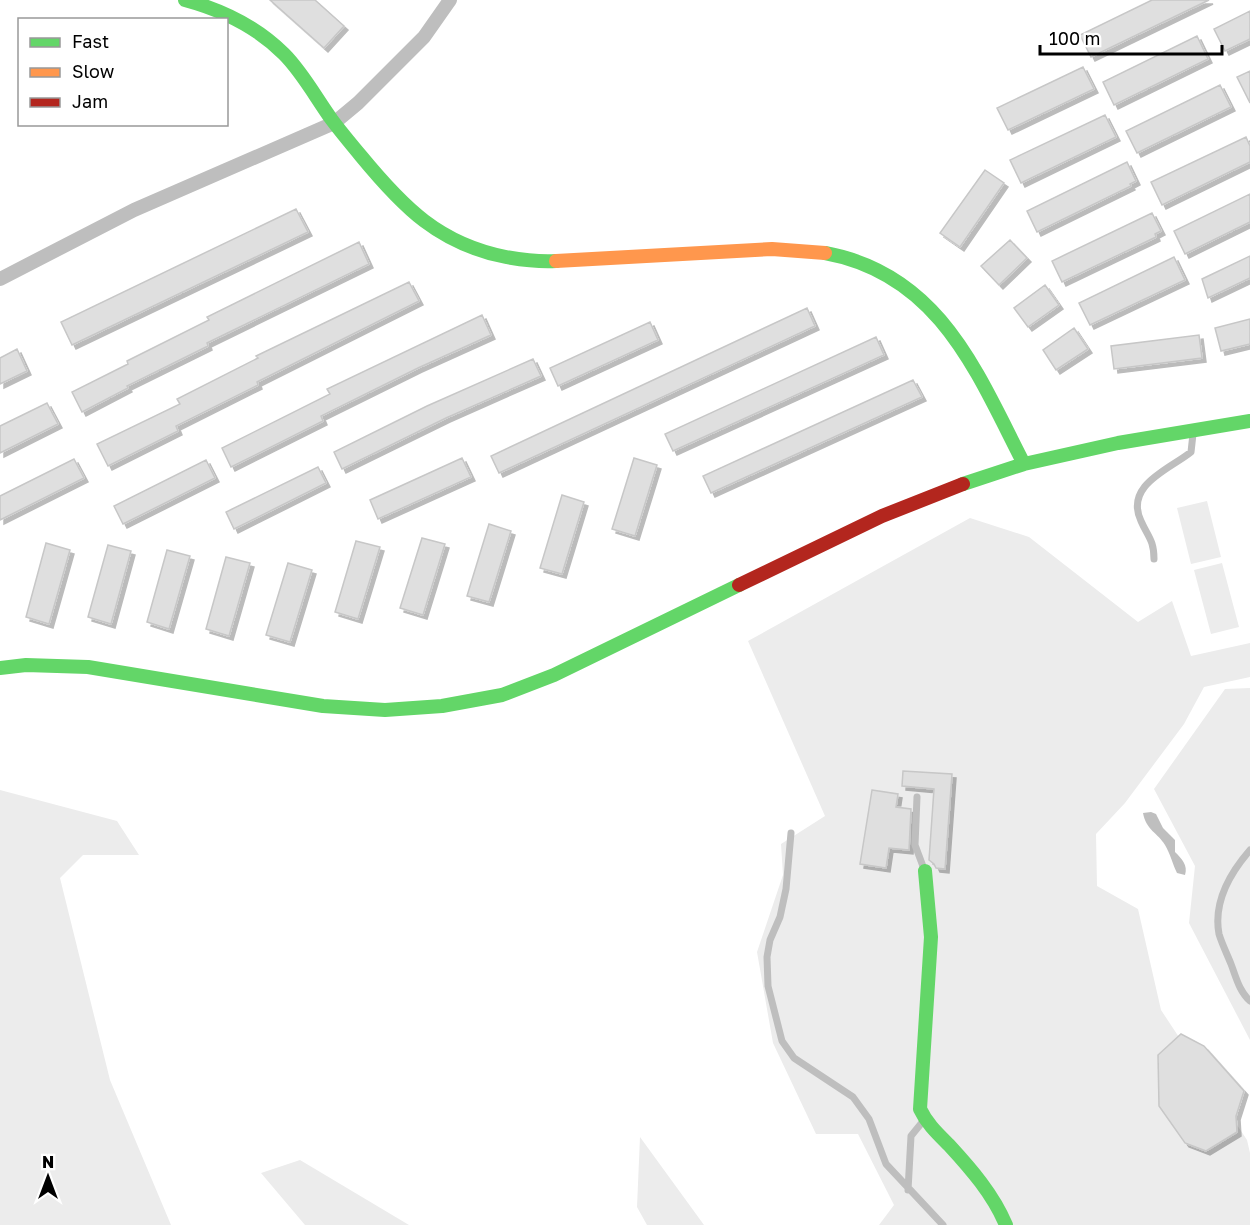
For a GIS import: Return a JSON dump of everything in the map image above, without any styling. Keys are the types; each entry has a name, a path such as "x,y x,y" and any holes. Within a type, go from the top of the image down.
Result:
{"street":[{"path":"185,0 223,13 266,38 302,74 334,123 391,194 414,215 442,235 474,249 511,259 542,262 772,249 804,250 832,254 885,276 933,311 952,334 970,361 1024,464"},
{"path":"0,279 134,210 334,123 358,103 424,37 450,0"},
{"path":"0,668 26,665 88,667 323,706 385,710 442,706 502,696 555,675 882,516 953,487 1024,464 1118,443 1250,422"},
{"path":"925,871 931,937 920,1109 924,1118 996,1203 1006,1225"}],"lane":[{"path":"1154,559 1153,542 1139,516 1140,496 1153,477 1191,452 1193,431"},
{"path":"917,797 915,845 925,871"},
{"path":"791,833 786,889 767,957 768,986 782,1041 794,1058 853,1096 869,1119 886,1164 943,1225"},
{"path":"1250,850 1227,883 1219,908 1218,920 1224,948 1241,990 1250,1001"},
{"path":"908,1190 910,1136 924,1118"}],"shaded area":[{"path":"1207,501 1221,557 1191,564 1177,508"},
{"path":"970,518 1029,537 1138,622 1172,601 1191,656 1250,643 1250,677 1204,687 1184,724 1125,803 1096,834 1097,886 1138,909 1161,1010 1247,1140 1250,1153 1250,1225 879,1225 894,1205 858,1134 816,1134 773,1043 757,952 783,875 781,844 825,816 748,641"},
{"path":"1222,563 1239,627 1211,634 1194,570"},
{"path":"1250,688 1250,1040 1189,923 1195,866 1154,789 1225,689"},
{"path":"0,790 117,821 139,855 83,855 60,878 110,1080 171,1225 0,1225"},
{"path":"1143,813 1156,814 1163,828 1175,840 1175,852 1185,865 1185,875 1177,873 1165,845 1149,827"},
{"path":"640,1137 704,1225 647,1225 637,1207"},
{"path":"300,1160 409,1225 305,1225 261,1173"}],"building":[{"path":"270,0 315,0 344,26 324,48"},
{"path":"1152,0 1209,0 1091,57 1080,35"},
{"path":"1250,11 1250,39 1225,51 1214,29"},
{"path":"1197,36 1208,59 1114,105 1103,82"},
{"path":"1083,67 1094,89 1008,130 997,108"},
{"path":"1250,71 1250,103 1237,77"},
{"path":"1220,85 1231,107 1137,153 1126,131"},
{"path":"1105,115 1116,137 1021,183 1010,160"},
{"path":"1246,137 1250,146 1250,162 1162,205 1151,182"},
{"path":"1127,162 1136,181 1130,184 1131,186 1037,232 1027,211"},
{"path":"985,170 1004,183 960,247 940,233"},
{"path":"1250,194 1250,222 1185,254 1174,231"},
{"path":"296,209 308,232 72,345 61,322"},
{"path":"1152,213 1161,231 1155,234 1156,237 1062,282 1052,261"},
{"path":"1010,240 1027,258 999,285 981,266"},
{"path":"359,242 369,264 207,343 208,346 127,386 128,388 82,412 72,392 128,364 127,361 209,320 207,317"},
{"path":"1250,256 1250,278 1208,298 1202,279"},
{"path":"1174,257 1185,280 1090,325 1079,303"},
{"path":"409,282 419,301 257,382 258,385 176,426 178,431 108,466 97,444 180,404 177,399 258,358 256,356"},
{"path":"1045,285 1059,305 1028,327 1014,308"},
{"path":"807,308 815,326 499,473 491,456"},
{"path":"482,315 491,335 321,416 323,421 231,467 222,448 330,394 327,389"},
{"path":"1250,319 1250,344 1221,351 1215,328"},
{"path":"650,322 658,340 558,386 550,368"},
{"path":"1074,328 1088,349 1056,370 1043,350"},
{"path":"1199,335 1202,358 1114,369 1111,346"},
{"path":"876,337 884,355 673,451 665,434"},
{"path":"17,349 27,371 0,384 0,358"},
{"path":"533,359 541,376 446,418 342,469 334,452 427,406"},
{"path":"913,380 922,397 711,493 703,476"},
{"path":"47,403 58,424 0,453 0,426"},
{"path":"462,458 471,477 378,519 370,500"},
{"path":"634,458 657,465 635,536 612,529"},
{"path":"74,459 84,478 0,520 0,496"},
{"path":"206,460 215,478 123,524 114,506"},
{"path":"318,467 326,483 234,529 226,512"},
{"path":"562,495 584,502 562,574 540,568"},
{"path":"489,524 511,531 489,602 467,596"},
{"path":"422,538 445,544 423,615 400,608"},
{"path":"356,541 380,547 358,619 335,612"},
{"path":"46,543 70,550 49,624 26,617"},
{"path":"108,545 131,551 111,624 88,617"},
{"path":"167,550 190,556 169,629 147,622"},
{"path":"226,557 250,563 229,636 206,629"},
{"path":"288,563 312,570 290,642 266,635"},
{"path":"903,771 952,774 945,869 936,868 929,860 934,789 902,786"},
{"path":"872,790 898,794 896,807 911,809 909,850 889,848 886,868 860,864"},
{"path":"1181,1034 1204,1046 1244,1091 1236,1116 1237,1132 1206,1151 1185,1143 1159,1106 1158,1055"}],"traffic: fast":[{"path":"185,0 238,21 274,44 291,61 332,120 361,156 392,191 424,221 461,243 482,251 519,259 556,261"},
{"path":"825,253 865,264 898,282 926,305 950,332 971,363 1024,464"},
{"path":"963,484 1024,464 1118,443 1250,421"},
{"path":"0,668 26,665 88,667 323,706 385,710 442,706 502,695 554,675 739,585"},
{"path":"925,871 931,937 920,1109 933,1128 981,1182 1006,1225"}],"traffic: slow":[{"path":"556,261 772,249 825,253"}],"traffic: jam":[{"path":"739,585 882,516 963,484"}]}
